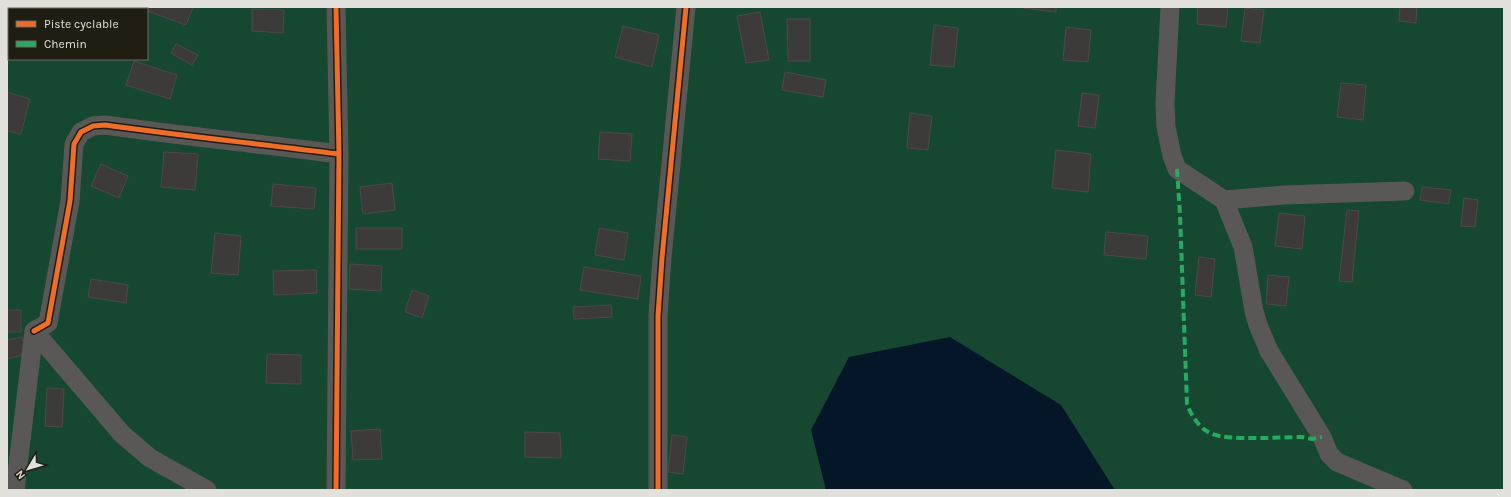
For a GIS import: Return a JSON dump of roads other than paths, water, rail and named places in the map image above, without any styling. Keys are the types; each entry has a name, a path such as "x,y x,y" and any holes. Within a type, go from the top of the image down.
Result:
{"street":[{"path":"336,7 339,154 336,490"},
{"path":"658,490 658,316 686,7"},
{"path":"1170,7 1165,103 1166,127 1172,156 1177,169 1224,200 1243,247 1254,311 1258,325 1269,351 1322,437 1329,454 1337,462 1403,490"},
{"path":"34,331 48,323 60,266 70,201 74,144 81,132 93,126 105,125 189,137 339,154"},
{"path":"1224,200 1284,195 1405,191"},
{"path":"15,490 34,331"},
{"path":"34,331 122,434 150,458 206,490"}],"water":[{"path":"950,337 1061,405 1115,490 826,490 811,430 849,357"}]}
